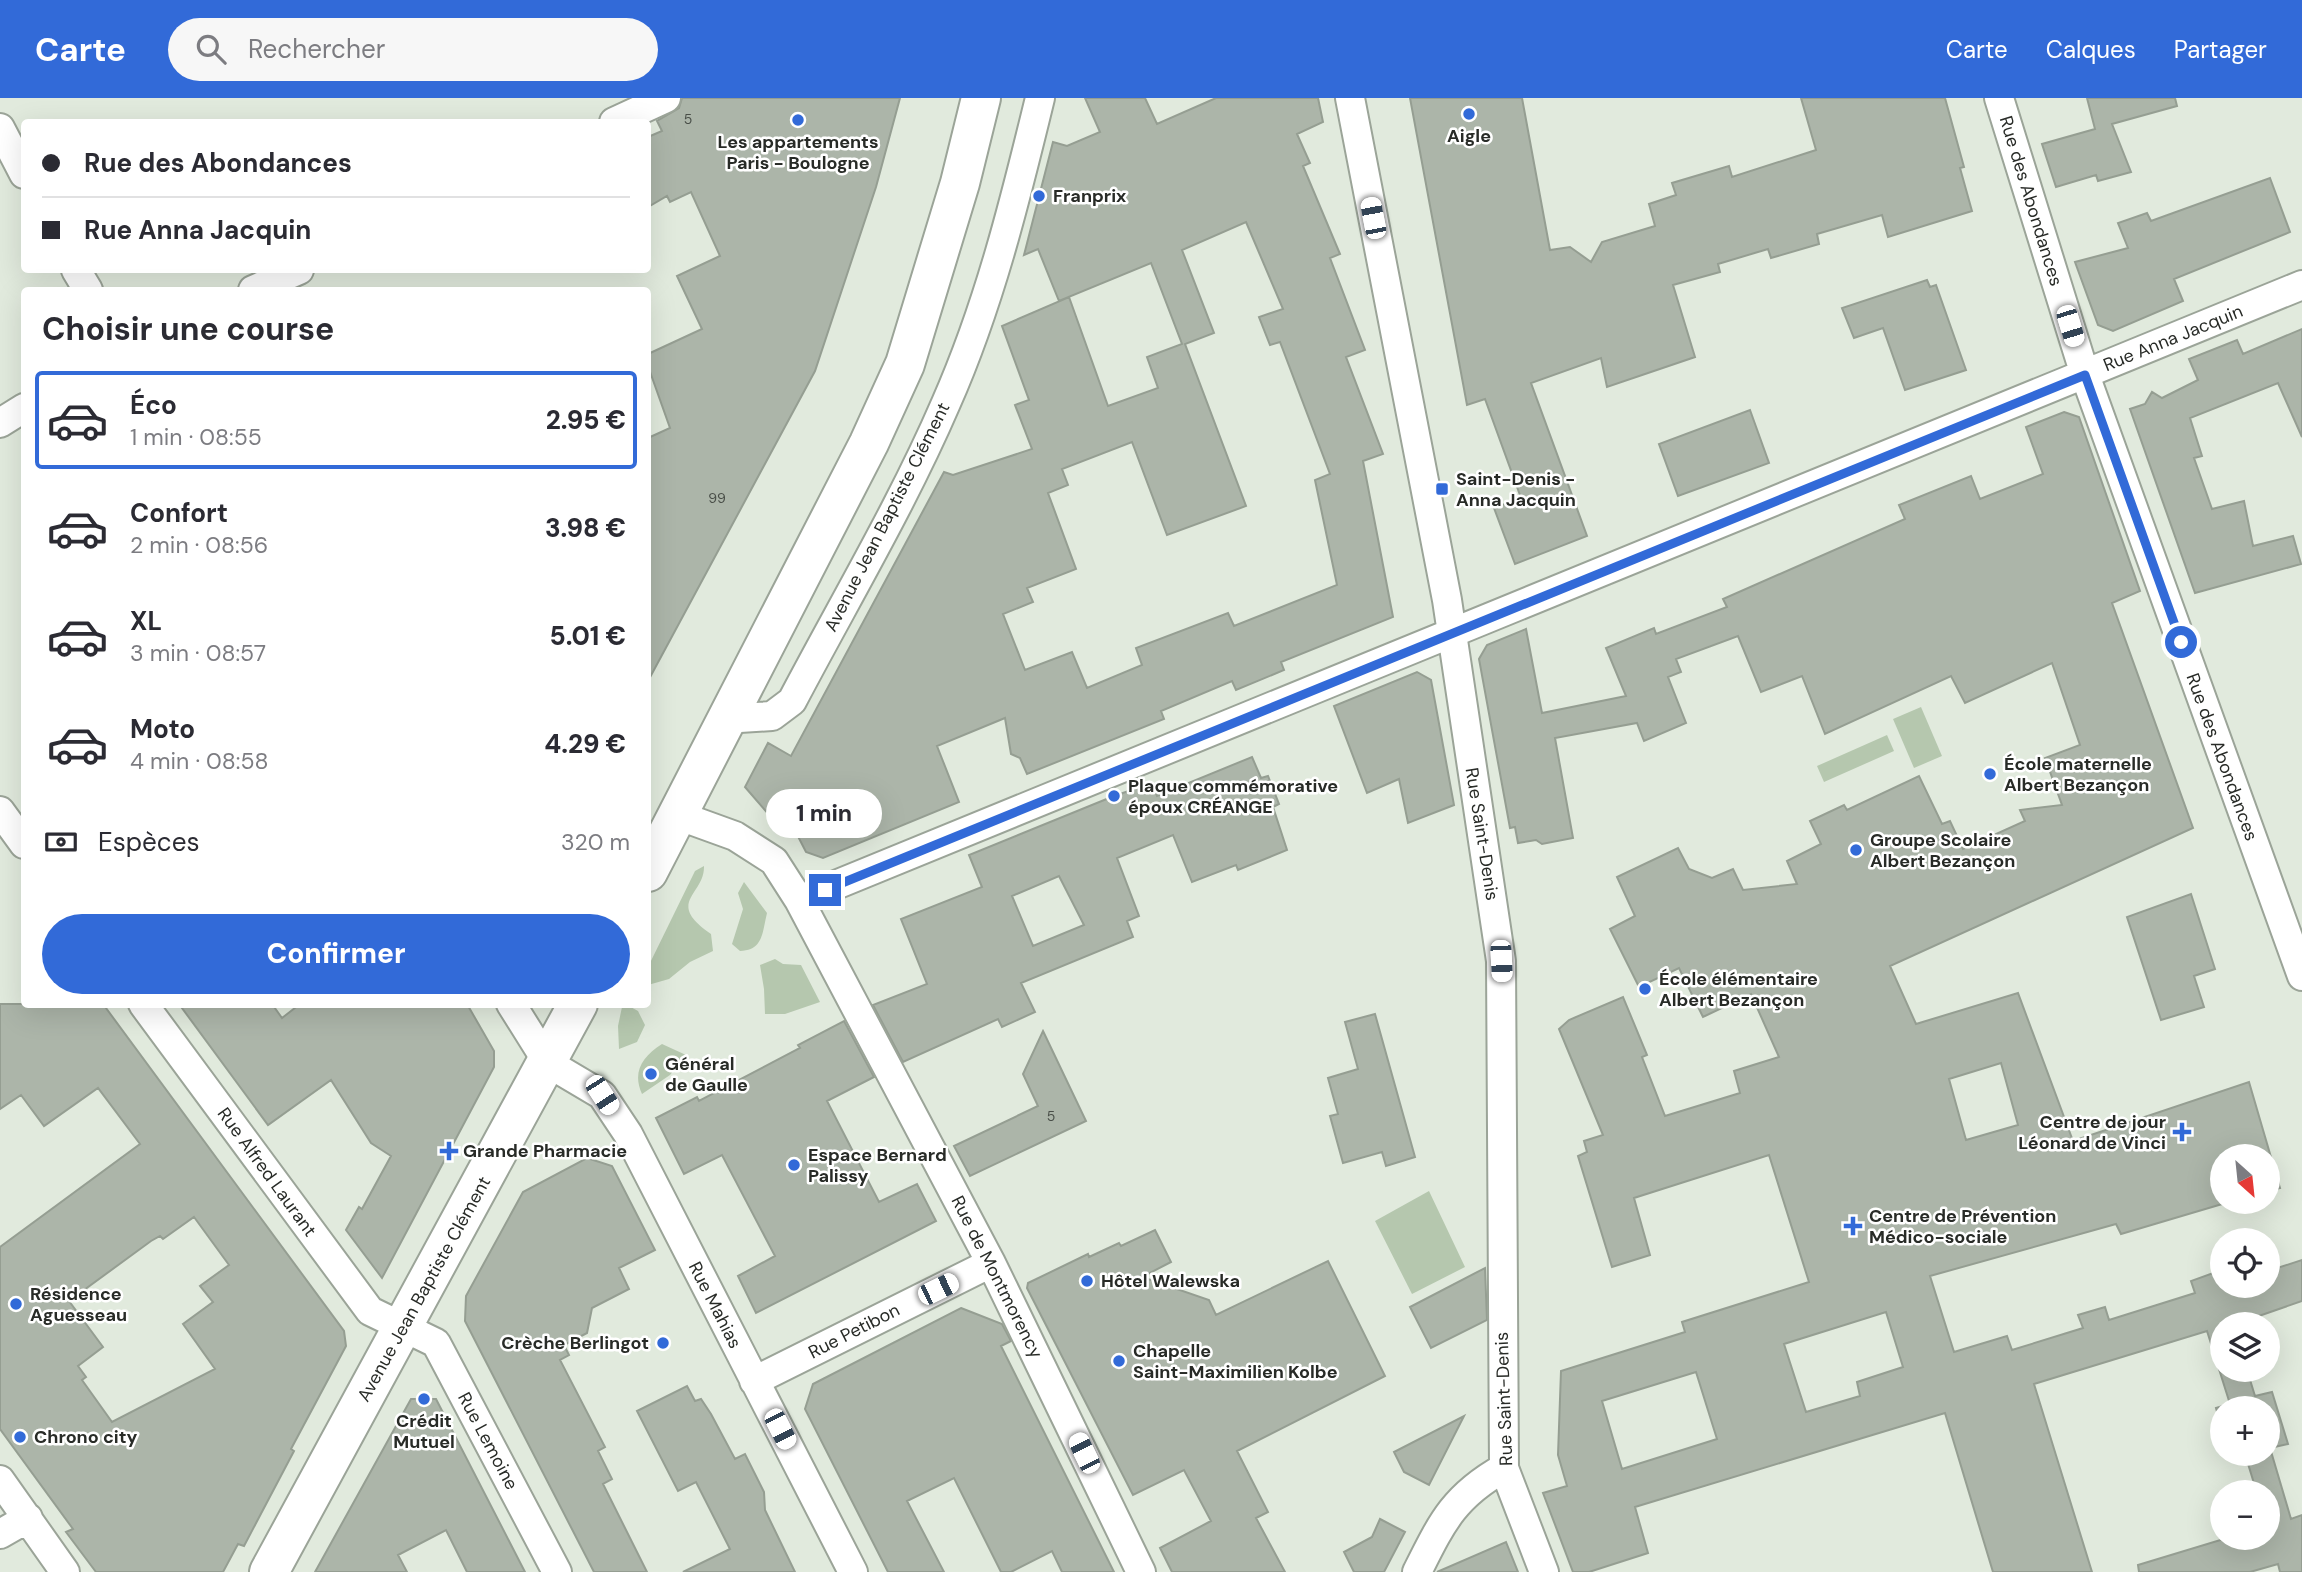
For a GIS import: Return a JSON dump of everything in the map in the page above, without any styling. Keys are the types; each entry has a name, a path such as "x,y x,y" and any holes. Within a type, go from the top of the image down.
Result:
{"main road":[{"path":"651,866 724,719 869,443 905,364 960,183 981,98"},
{"name":"Avenue Jean Baptiste Clément","path":"269,1572 576,1008"}],"street":[{"path":"620,119 666,98"},
{"name":"Avenue Jean Baptiste Clément","path":"724,719 772,716 792,701 918,464 948,401 1006,236 1040,98"},
{"name":"Rue Saint-Denis","path":"1350,98 1452,632 1501,961 1504,1468 1544,1572"},
{"name":"Rue des Abondances","path":"1999,98 2085,375 2302,976"},
{"path":"0,128 21,168"},
{"path":"260,287 292,273"},
{"name":"Rue Anna Jacquin","path":"799,900 2302,285"},
{"path":"0,423 21,410"},
{"path":"0,811 21,840"},
{"name":"Rue de Montmorency","path":"677,815 735,836 774,861 799,900 991,1263 1141,1572"},
{"name":"Rue Alfred Laurant","path":"146,1008 370,1311 402,1326"},
{"path":"514,1008 548,1063"},
{"name":"Rue Mahias","path":"548,1063 602,1095 628,1134 853,1572"},
{"name":"Rue Petibon","path":"754,1381 991,1263"},
{"name":"Rue Lemoine","path":"402,1326 436,1343 557,1572"},
{"path":"1417,1572 1450,1513 1474,1485 1504,1468"},
{"path":"0,1480 65,1572"},
{"path":"0,1534 28,1518"}],"green space":[{"path":"1921,707 1942,756 1914,768 1893,719"},
{"path":"1887,735 1894,751 1824,782 1817,766"},
{"path":"704,866 703,876 688,906 697,923 711,934 713,951 690,962 669,979 651,984 651,961 695,871"},
{"path":"744,882 767,913 760,940 753,948 740,951 732,944 743,909 738,893"},
{"path":"775,959 783,964 801,965 820,1002 785,1014 765,1014 760,965"},
{"path":"622,1008 638,1011 645,1025 637,1042 619,1049 618,1026"},
{"path":"662,1044 686,1055 670,1075 642,1094 638,1079 641,1066 649,1054"},
{"path":"1429,1191 1465,1267 1412,1294 1375,1221"}],"building":[{"path":"682,98 900,98 876,187 815,371 651,675 651,437 670,428 651,374 651,353 702,329 677,276 720,256 691,192 670,202 667,196 651,205 651,136 662,131 657,121 679,108"},
{"path":"1085,98 1145,98 1157,124 1216,98 1318,98 1323,122 1297,134 1310,163 1303,166 1340,254 1330,258 1365,350 1346,357 1383,454 1363,461 1393,617 1281,662 1284,670 1236,690 1232,681 1161,711 1164,719 1027,774 1020,758 1011,754 1005,718 937,746 959,802 823,858 806,852 787,815 776,823 745,787 768,743 791,756 944,472 953,475 1032,449 1015,405 1029,400 1002,326 1069,297 1108,406 1158,388 1147,357 1182,344 1151,263 1059,301 1038,249 1024,255 1053,142 1067,146 1100,132","holes":["1246,222 1283,309 1259,317 1270,345 1280,342 1330,474 1315,480 1337,585 1234,626 1228,613 1136,648 1142,665 1087,688 1072,652 1025,670 1003,614 1033,602 1027,588 1076,569 1048,493 1068,485 1062,469 1132,442 1167,535 1246,506 1185,344 1214,333 1182,250"]},
{"path":"1410,98 1522,98 1550,250 1570,247 1591,262 1602,242 1655,226 1649,204 1676,195 1672,183 1729,166 1732,177 1816,150 1801,98 1945,98 1964,167 1960,168 1972,211 1888,237 1882,215 1817,234 1819,244 1771,258 1768,249 1718,264 1720,272 1673,285 1695,357 1607,387 1601,358 1531,383 1587,536 1515,564 1494,508 1521,498 1485,399 1467,405"},
{"path":"2087,98 2175,98 2177,106 2112,124 2131,172 2098,181 2096,175 2056,187 2042,144 2095,129"},
{"path":"2270,178 2290,232 2174,279 2183,301 2113,331 2098,325 2075,262 2128,248 2118,223 2147,213 2151,221"},
{"path":"1927,280 1930,287 1936,285 1966,370 1905,390 1883,328 1854,338 1842,308"},
{"path":"2302,329 2302,437 2278,383 2190,418 2202,456 2194,458 2212,509 2244,501 2253,546 2293,536 2301,564 2195,593 2130,409 2145,404 2152,392 2162,398 2198,380 2189,359 2237,340 2243,354"},
{"path":"1750,410 1769,463 1678,496 1659,444"},
{"path":"2064,412 2079,417 2140,591 2112,603 2193,828 1890,966 1916,1024 2018,993 2073,1141 2249,1082 2267,1144 2210,1144 2210,1208 2121,1234 2116,1224 1930,1276 1954,1352 2007,1336 2012,1350 2083,1328 2078,1315 2105,1307 2109,1320 2195,1293 2191,1281 2210,1274 2210,1298 2280,1298 2280,1267 2302,1260 2302,1301 2270,1312 2210,1312 2210,1341 2207,1331 2034,1384 2092,1572 1993,1572 1945,1413 1635,1507 1648,1553 1589,1572 1573,1572 1543,1493 1567,1486 1558,1455 1561,1371 1685,1332 1682,1322 1809,1282 1769,1155 1634,1198 1650,1255 1612,1267 1578,1156 1587,1152 1584,1141 1603,1135 1559,1029 1569,1020 1623,997 1647,1055 1642,1057 1665,1116 1740,1093 1734,1071 1779,1057 1751,994 1703,1017 1679,968 1639,987 1610,929 1635,916 1617,877 1678,848 1689,869 1712,878 1733,869 1743,890 1797,884 1787,861 1821,844 1810,821 1844,805 1847,810 1919,776 1942,824 1950,821 1963,849 2025,821 2020,810 2062,805 2045,758 2080,745 2052,663 1965,703 1951,676 1825,734 1802,676 1761,692 1738,636 1676,659 1681,672 1668,677 1686,723 1644,741 1637,723 1555,738 1573,838 1542,844 1536,840 1518,843 1515,827 1510,828 1479,659 1487,645 1526,629 1542,713 1626,696 1606,648 1654,628 1656,634 1727,607 1723,599 1905,519 1899,505 1971,476 1980,499 2043,474 2026,427","holes":["2001,1063 2018,1125 1966,1140 1949,1079","1886,1312 1903,1367 1857,1382 1860,1396 1806,1412 1784,1344","1696,1372 1717,1439 1622,1469 1602,1401"]},
{"path":"1417,672 1431,680 1454,805 1408,823 1399,779 1367,793 1334,706"},
{"path":"1252,757 1261,778 1268,776 1279,804 1273,807 1287,850 1238,870 1236,865 1192,882 1173,835 1117,858 1139,916 1127,921 1133,937 1021,983 1035,1012 1002,1027 998,1019 903,1062 873,1005 927,984 901,919 982,887 969,855 1152,783 1157,796","holes":["1059,876 1084,925 1033,946 1012,896"]},
{"path":"2191,894 2215,969 2194,976 2204,1007 2161,1020 2127,917"},
{"path":"0,1004 21,1004 21,1008 106,1008 344,1331 346,1346 291,1449 294,1451 244,1546 238,1544 223,1572 96,1572 66,1532 73,1529 0,1429 0,1247 140,1144 98,1088 44,1126 21,1095 0,1109","holes":["194,1217 229,1265 200,1286 213,1302 183,1324 215,1369 112,1422 82,1380 86,1377 78,1366 103,1347 69,1301 151,1241 160,1236 163,1239"]},
{"path":"182,1008 275,1008 282,1018 295,1008 469,1008 494,1051 494,1067 382,1278 346,1230 359,1207 362,1209 391,1156 371,1143 331,1080 268,1125"},
{"path":"1375,1014 1415,1157 1386,1166 1382,1152 1343,1163 1330,1116 1338,1114 1328,1078 1358,1069 1345,1022"},
{"name":"Espace Bernard Palissy","path":"844,1021 874,1077 827,1101 879,1202 917,1184 936,1221 756,1313 738,1276 775,1256 722,1155 684,1174 656,1118 697,1097 699,1101 800,1048 798,1045"},
{"path":"1043,1031 1086,1121 970,1176 954,1146 1038,1106 1023,1074"},
{"path":"587,1158 612,1166 655,1250 619,1268 629,1289 592,1308 587,1333 564,1345 569,1355 560,1360 605,1447 598,1451 612,1479 603,1484 647,1572 594,1572 465,1321 466,1296 523,1192"},
{"path":"1155,1230 1171,1262 1142,1277 1209,1300 1216,1315 1328,1261 1385,1376 1237,1451 1268,1512 1256,1518 1285,1572 1172,1572 1160,1548 1211,1521 1184,1470 1133,1495 1027,1288 1028,1283 1088,1254 1089,1257 1119,1243 1121,1246"},
{"path":"1485,1268 1487,1320 1431,1348 1410,1307"},
{"path":"961,1308 1002,1324 1011,1341 1001,1346 1114,1572 1062,1572 1052,1551 1011,1572 1001,1572 954,1478 907,1501 944,1572 888,1572 805,1409 813,1384"},
{"path":"2223,1382 2251,1382 2255,1396 2227,1396"},
{"path":"687,1386 695,1401 701,1399 711,1414 735,1459 745,1454 764,1492 765,1510 795,1572 683,1572 730,1549 696,1482 678,1491 637,1411"},
{"path":"2272,1392 2273,1396 2255,1396"},
{"path":"411,1399 436,1399 525,1572 467,1572 446,1530 398,1555 407,1572 315,1572"},
{"path":"1464,1416 1429,1485 1404,1472 1394,1452"},
{"path":"2280,1418 2288,1444 2280,1446"},
{"path":"2249,1466 2275,1466 2279,1480 2253,1480"},
{"path":"2280,1482 2291,1519 2302,1515 2302,1572 2280,1572 2278,1564 2250,1572 2139,1572 2138,1565 2210,1543 2210,1550 2280,1550"},
{"path":"1380,1519 1405,1532 1384,1572 1354,1572 1344,1552 1372,1537"},
{"path":"1506,1542 1518,1572 1437,1572"}],"place":[{"name":"Aigle","path":"1469,114"},
{"name":"Les appartements Paris - Boulogne","path":"798,120"},
{"name":"Franprix","path":"1039,196"},
{"name":"Saint-Denis - Anna Jacquin","path":"1442,489"},
{"name":"École maternelle Albert Bezançon","path":"1990,774"},
{"name":"Plaque commémorative époux CRÉANGE","path":"1114,796"},
{"name":"Groupe Scolaire Albert Bezançon","path":"1856,850"},
{"name":"École élémentaire Albert Bezançon","path":"1645,989"},
{"name":"Général de Gaulle","path":"651,1074"},
{"name":"Centre de jour Léonard de Vinci","path":"2182,1132"},
{"name":"Grande Pharmacie","path":"449,1151"},
{"name":"Espace Bernard Palissy","path":"794,1165"},
{"name":"Centre de Prévention Médico-sociale","path":"1853,1226"},
{"name":"Hôtel Walewska","path":"1087,1281"},
{"name":"Résidence Aguesseau","path":"16,1304"},
{"name":"Crèche Berlingot","path":"663,1343"},
{"name":"Chapelle Saint-Maximilien Kolbe","path":"1119,1361"},
{"name":"Crédit Mutuel","path":"424,1399"},
{"name":"Chrono city","path":"20,1437"}],"route":[{"path":"825,890 1476,621 2085,375 2181,642"}]}
